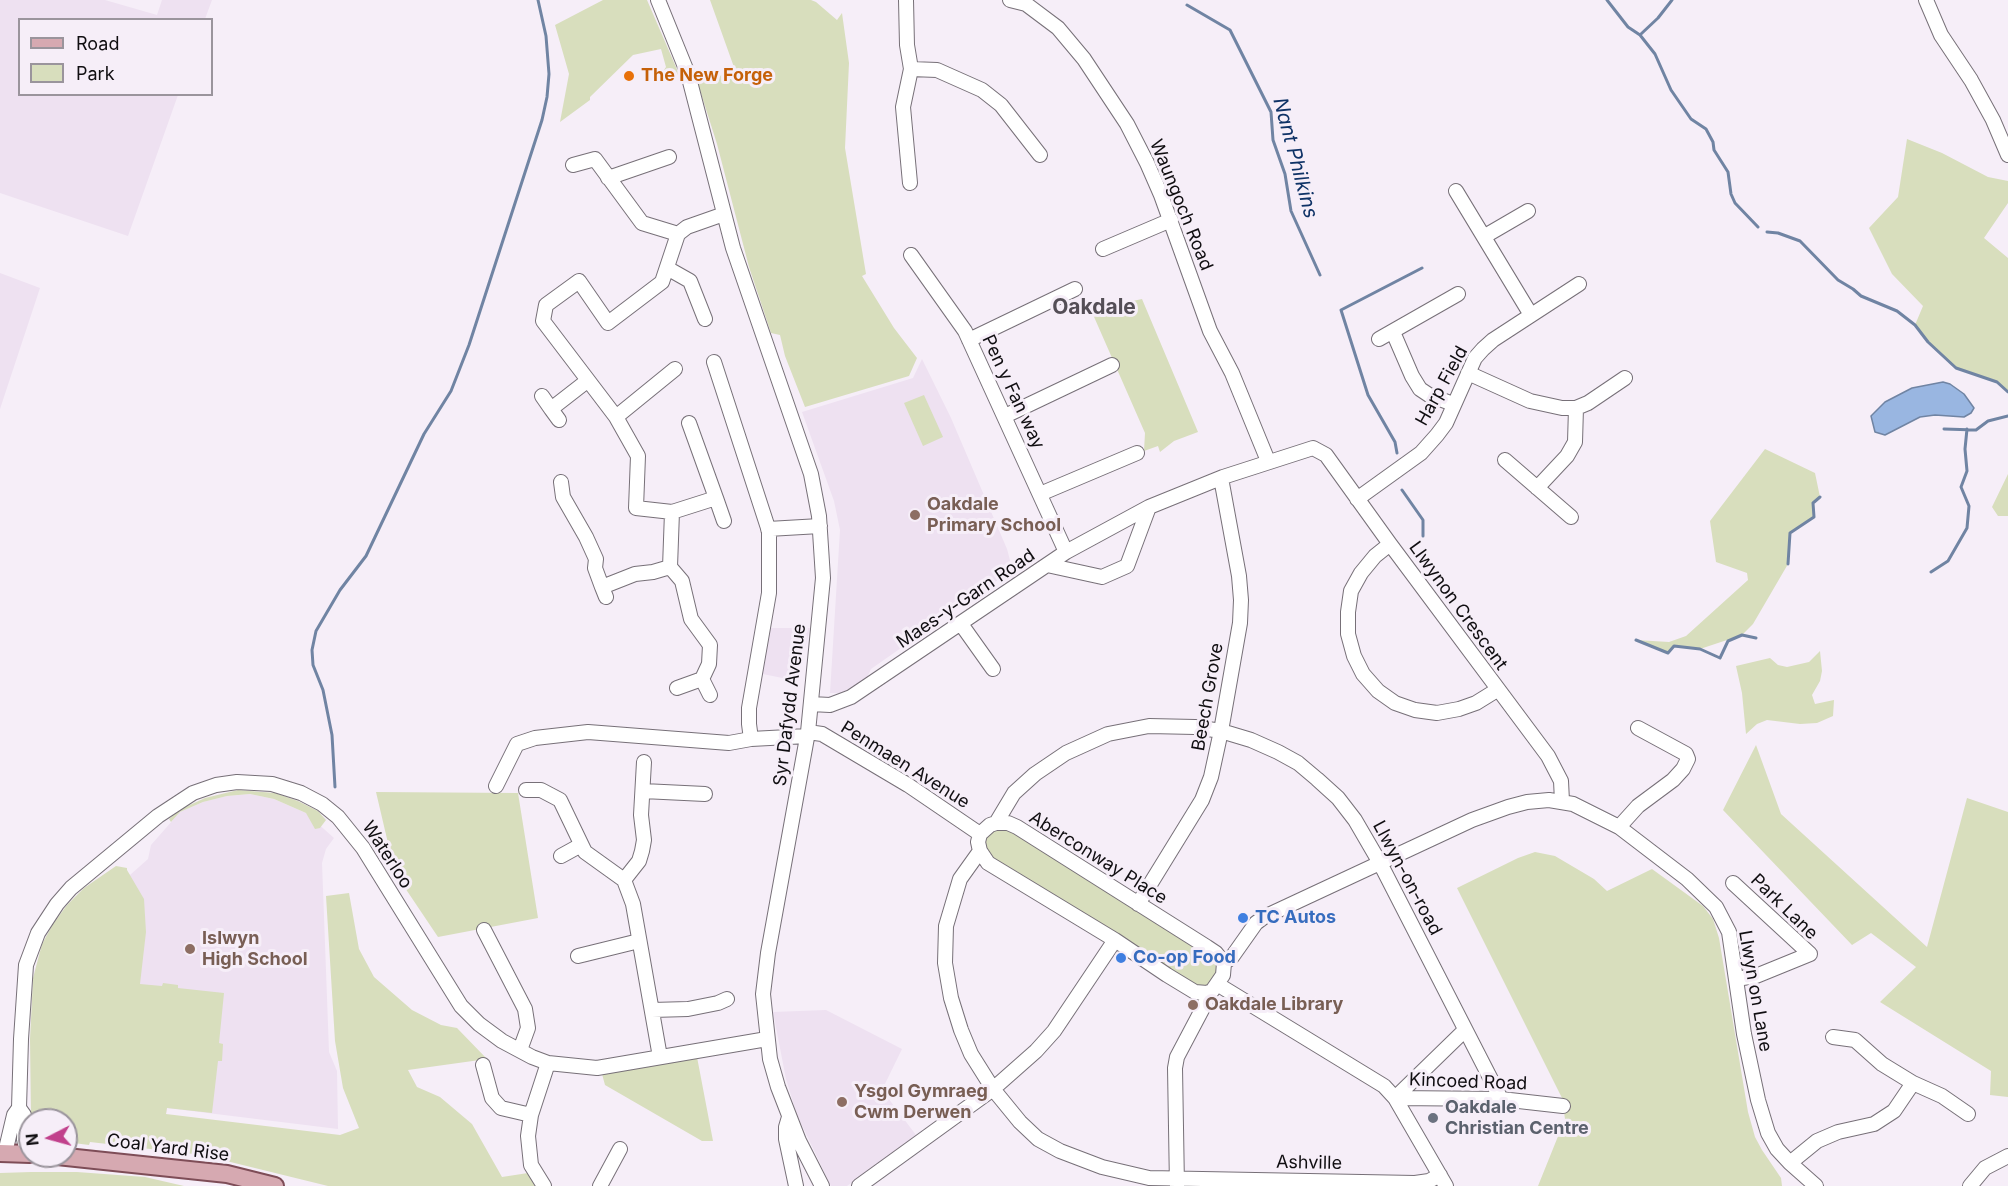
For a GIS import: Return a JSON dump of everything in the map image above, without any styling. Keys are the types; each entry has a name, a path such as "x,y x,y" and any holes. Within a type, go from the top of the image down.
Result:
{"main road":[{"path":"3,1153 18,1154"},
{"name":"Coal Yard Rise","path":"78,1158 227,1174 274,1186"}],"street":[{"name":"Syr Dafydd Avenue","path":"658,0 688,74 734,248 811,474 820,525 823,578 811,704 764,975 763,994 767,1038 778,1087 789,1117 822,1186"},
{"path":"906,0 907,45 911,69 903,107 910,183"},
{"name":"Waungoch Road","path":"1010,0 1027,2 1058,28 1084,59 1127,124 1147,163 1171,220 1210,331 1236,384 1268,462"},
{"path":"1926,0 1941,35 1971,80 2008,154"},
{"path":"911,69 937,70 982,90 1001,105 1040,155"},
{"path":"608,178 669,157"},
{"path":"573,165 595,159 642,223 678,234"},
{"path":"1456,191 1531,315"},
{"path":"1485,236 1528,211"},
{"path":"716,498 672,512 636,508 638,456 616,417 543,321 546,305 579,281 608,323 662,282 678,234 687,226 724,214"},
{"path":"1103,249 1171,220"},
{"name":"Pen y Fan way","path":"911,255 960,323 969,340 1066,552"},
{"path":"667,268 690,281 705,319"},
{"name":"Harp Field","path":"1357,499 1421,453 1446,423 1475,358 1483,349 1579,284"},
{"path":"969,340 1075,289"},
{"path":"1379,339 1458,294"},
{"path":"1393,332 1420,389 1453,404"},
{"path":"714,362 768,529 769,593 749,708 751,739"},
{"path":"1005,416 1112,365"},
{"path":"616,417 675,369"},
{"path":"1468,373 1530,401 1554,407 1576,408 1588,404 1625,378"},
{"path":"542,396 555,415 587,381"},
{"path":"1537,488 1568,456 1575,442 1576,408"},
{"path":"689,423 724,521"},
{"name":"Maes-y-Garn Road","path":"811,704 830,705 851,697 1066,552 1149,507 1221,478 1307,448"},
{"name":"Llwynon Crescent","path":"1307,448 1320,450 1326,455 1556,770 1560,781 1562,801"},
{"path":"1040,494 1137,453"},
{"path":"1505,460 1571,517"},
{"name":"Beech Grove","path":"1138,904 1202,800 1211,777 1221,731 1240,623 1241,600 1239,576 1221,478"},
{"path":"561,482 564,497 596,559 595,568 604,592 635,574 670,567"},
{"path":"1047,565 1102,576 1127,566 1149,507"},
{"path":"672,512 670,567 682,581 692,619 710,645 709,664 702,679 677,688"},
{"path":"768,529 820,525"},
{"name":"Llwynon Crescent","path":"1390,544 1375,556 1361,573 1351,591 1348,634 1354,656 1363,674 1378,691 1395,704 1437,713 1476,703 1497,690"},
{"path":"961,624 993,669"},
{"path":"702,679 711,695"},
{"name":"Llwyn-on-road","path":"996,823 1014,793 1024,783 1057,759 1089,741 1108,734 1149,726 1195,727 1221,731 1251,740 1278,752 1317,778 1338,798 1355,820 1380,863 1501,1100"},
{"path":"1619,827 1638,806 1673,780 1688,759 1686,754 1638,728"},
{"path":"496,786 517,744 535,738 588,732 729,743 807,734"},
{"name":"Penmaen Avenue","path":"807,734 822,734 908,785 980,834"},
{"path":"624,880 639,861 644,840 641,815 644,762"},
{"name":"Waterloo","path":"19,1108 26,965 32,945 45,920 71,888 172,806 193,793 216,785 237,782 272,784 301,793 322,804 338,817 363,848 461,1006 479,1024 502,1041 520,1050 548,1063 597,1068 767,1038"},
{"path":"526,790 541,790 560,800 585,852 624,880 633,904 660,1057"},
{"path":"643,791 705,794"},
{"name":"Llwyn on Lane","path":"1224,963 1232,957 1256,923 1264,917 1472,820 1527,802 1562,801 1574,804 1619,827 1687,879 1716,907 1729,932 1744,1034 1758,1100 1768,1133 1777,1149 1816,1186"},
{"path":"996,823 980,834 978,842 980,851 988,863 1195,992 1212,989 1384,1086 1395,1098 1443,1180"},
{"name":"Aberconway Place","path":"996,823 1008,823 1017,827 1207,947 1224,963"},
{"path":"561,856 581,845"},
{"name":"Ashville","path":"980,851 960,879 946,926 945,963 951,998 971,1054 993,1089 1020,1122 1038,1139 1060,1151 1101,1167 1177,1182 1415,1183 1443,1180"},
{"name":"Park Lane","path":"1733,883 1810,954 1756,976 1736,979"},
{"path":"484,930 525,1009 528,1028 520,1050"},
{"path":"859,1186 1015,1071 1054,1031 1114,940"},
{"path":"578,956 639,941"},
{"path":"1177,1182 1177,1057 1212,989 1223,975 1224,963"},
{"path":"652,1010 688,1009 727,999"},
{"name":"Kincoed Road","path":"1395,1098 1465,1030"},
{"path":"1833,1037 1855,1040 1882,1064 1913,1083 1942,1096 1968,1114"},
{"path":"544,1186 531,1165 528,1136 531,1115 548,1063"},
{"path":"483,1065 492,1098 501,1108 531,1115"},
{"path":"1790,1163 1817,1141 1838,1132 1875,1124 1894,1111 1913,1083"},
{"name":"Kincoed Road","path":"1395,1098 1501,1100 1563,1106"},
{"name":"Waterloo","path":"3,1153 14,1115 18,1109"},
{"path":"789,1117 786,1139 796,1186"},
{"path":"600,1186 620,1149"},
{"path":"1970,1186 1985,1168 2008,1156"}],"shaded area":[{"path":"0,0 105,0 157,15 162,0 212,0 205,18 18,18 18,96 178,96 128,236 0,193"},
{"path":"0,273 40,288 0,409"},
{"name":"Oakdale Primary School","path":"922,359 951,418 1007,549 1015,579 998,580 871,669 866,680 841,693 830,693 840,530 834,501 802,412 913,378"},
{"path":"767,628 810,628 797,681 758,673"},
{"name":"Islwyn High School","path":"250,794 274,799 306,813 334,838 326,849 322,863 329,1052 337,1071 338,1129 167,1108 166,1114 41,1042 126,870 130,875 148,859 151,845 180,812 203,802 227,796"},
{"name":"Ysgol Gymraeg Cwm Derwen","path":"826,1010 902,1049 882,1090 916,1135 847,1186 831,1186 797,1115 786,1079 773,1012"}],"green space":[{"path":"603,0 647,0 679,74 669,77 670,81 667,82 661,49 633,55 590,97 590,100 560,122 569,74 555,25"},
{"path":"710,0 811,0 837,20 842,13 849,63 845,148 866,274 862,276 894,328 917,358 909,376 805,407 785,356 780,335 771,333 749,267 717,144 698,84 735,70"},
{"path":"1907,139 1942,153 1988,177 2008,181 2008,203 1984,238 2008,258 2008,392 1997,382 1956,368 1928,342 1915,325 1923,306 1892,274 1869,228 1898,197"},
{"path":"1142,299 1198,432 1174,441 1160,452 1158,446 1144,451 1145,433 1091,310"},
{"path":"924,395 943,437 923,446 904,403"},
{"path":"1765,449 1815,473 1820,497 1813,503 1814,517 1790,533 1788,564 1753,624 1742,635 1700,649 1674,646 1668,653 1636,640 1669,642 1686,636 1748,580 1747,573 1716,562 1710,521"},
{"path":"2008,474 2008,516 1998,516 1992,507"},
{"path":"1820,651 1822,671 1820,681 1812,695 1815,704 1834,700 1833,716 1817,723 1800,724 1767,720 1757,724 1746,734 1742,693 1736,666 1770,658 1778,665 1787,667 1809,662"},
{"path":"1756,745 1781,814 1927,947 1967,798 2008,812 2008,1097 1990,1095 1991,1071 1880,1002 1916,967 1871,933 1852,945 1723,810"},
{"path":"238,790 275,793 318,811 326,820 320,828 315,829 306,813 274,799 250,794 227,796 203,802 180,812 171,822 169,819 181,809 205,798"},
{"path":"376,792 518,793 538,918 438,937 395,873"},
{"path":"993,829 1010,829 1205,951 1216,963 1217,975 1207,988 1200,988 991,858 985,851 985,840 987,834"},
{"path":"1535,852 1555,856 1594,879 1607,891 1652,869 1703,906 1713,919 1719,938 1748,1112 1755,1137 1781,1178 1782,1186 1538,1186 1565,1119 1562,1098 1457,888"},
{"path":"116,866 127,868 144,899 146,932 140,984 162,986 163,983 178,985 178,988 224,993 219,1043 223,1044 222,1061 218,1061 212,1113 167,1108 166,1114 340,1135 359,1128 343,1088 335,1041 326,896 349,893 359,949 374,977 412,1010 441,1025 457,1028 487,1059 408,1070 417,1087 440,1097 472,1124 502,1177 528,1173 535,1186 328,1186 202,1155 90,1142 89,1145 78,1144 78,1108 31,1108 30,1039 33,978 42,944 67,905 84,888"},
{"path":"697,1057 713,1141 702,1141 605,1085 602,1074"},
{"path":"77,1172 145,1177 184,1186 0,1186 0,1173"}],"water":[{"path":"1943,382 1964,394 1974,408 1971,413 1964,417 1935,415 1920,417 1885,435 1875,432 1871,416 1885,402 1912,388"}],"waterway":[{"path":"335,787 332,735 323,690 313,665 312,650 316,631 340,590 366,556 424,434 451,391 469,345 542,120 547,97 549,74 546,36 538,0"},
{"path":"1607,0 1628,27 1640,35 1655,54 1671,90 1691,119 1706,129 1713,142 1714,150 1728,172 1731,194 1735,203 1758,227"},
{"path":"1641,34 1672,0"},
{"name":"Nant Philkins","path":"1187,5 1230,30 1271,112 1273,140 1285,174 1291,211 1320,275"},
{"path":"1767,232 1778,233 1800,241 1838,280 1861,296 1897,311 1915,325 1928,342 1956,368 1997,382 2008,392"},
{"name":"Nant Philkins","path":"1397,453 1395,442 1368,395 1341,310 1422,268"},
{"name":"Nant Philkins","path":"1944,429 1976,430 1988,421 2008,416"},
{"path":"1931,572 1948,561 1967,528 1969,506 1961,487 1967,471 1965,449 1967,429"},
{"name":"Nant Philkins","path":"1402,490 1423,520 1423,536"},
{"name":"Nant Philkins","path":"1788,564 1790,533 1814,517 1813,503 1820,497"},
{"name":"Nant Philkins","path":"1636,640 1668,653 1674,646 1700,649 1720,658 1728,641 1742,635 1756,638"}],"place":[{"name":"The New Forge","path":"629,76"},
{"name":"Oakdale Primary School","path":"915,515"},
{"name":"TC Autos","path":"1243,918"},
{"name":"Islwyn High School","path":"190,949"},
{"name":"Co-op Food","path":"1121,958"},
{"name":"Oakdale Library","path":"1193,1005"},
{"name":"Ysgol Gymraeg Cwm Derwen","path":"842,1102"},
{"name":"Oakdale Christian Centre","path":"1433,1118"}],"district":[{"name":"Oakdale","path":"1094,308"}]}
